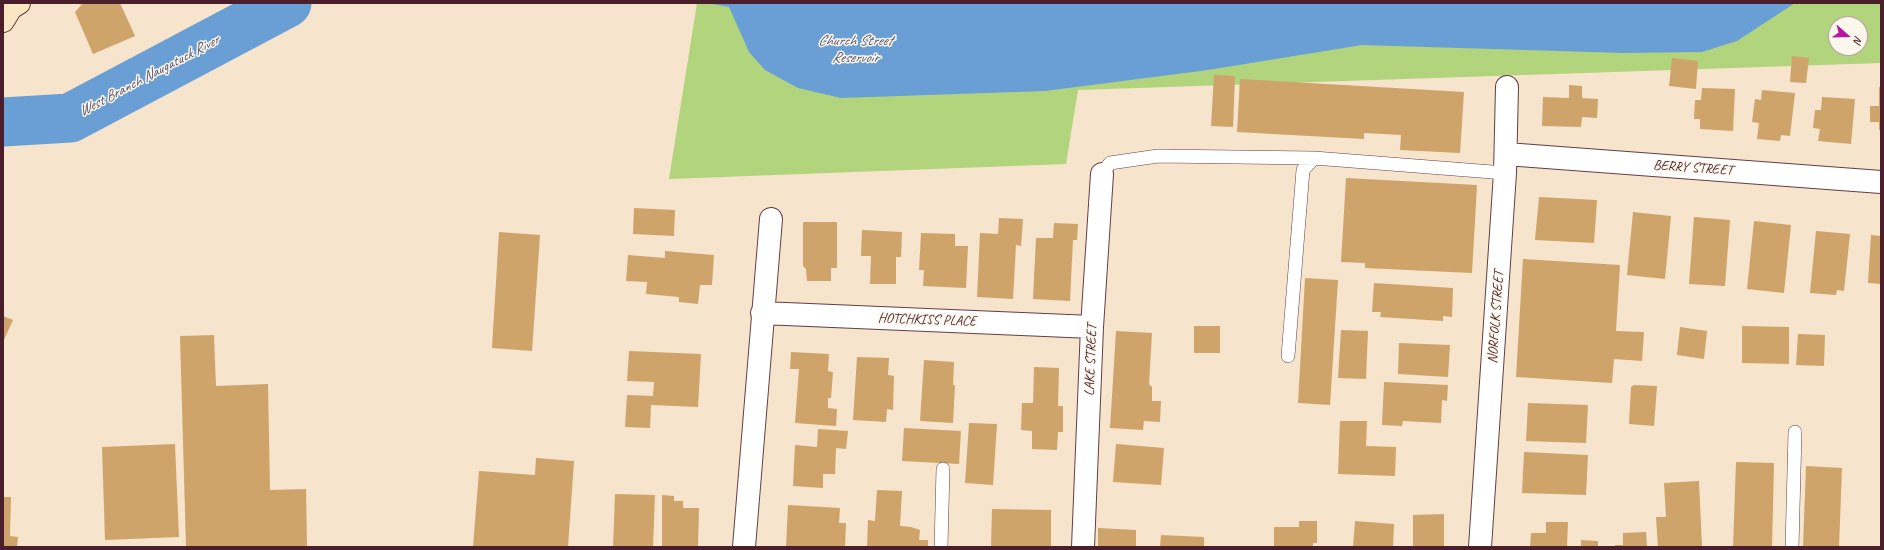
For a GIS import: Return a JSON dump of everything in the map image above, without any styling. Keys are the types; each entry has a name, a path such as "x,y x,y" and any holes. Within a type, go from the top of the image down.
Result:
{"street":[{"name":"NORFOLK STREET","path":"1480,547 1505,163 1507,87"},
{"name":"BERRY STREET","path":"1505,163 1881,182"},
{"name":"LAKE STREET","path":"1083,547 1092,327 1102,174"},
{"path":"744,547 762,313 771,219"},
{"name":"HOTCHKISS PLACE","path":"762,313 1092,327"}],"lane":[{"path":"1102,174 1110,163 1158,156 1505,163"},
{"path":"1288,356 1303,170 1314,158"},
{"path":"1792,547 1795,432"},
{"path":"941,547 944,469"}],"green space":[{"path":"697,3 1881,3 1881,63 1078,90 1066,164 669,179"}],"water":[{"name":"Church Street Reservoir","path":"707,3 1795,3 1737,41 1702,52 1623,53 1362,45 1208,70 1045,91 841,98 798,88 765,70 749,52 729,7"}],"building":[{"path":"83,3 120,3 135,36 93,54 75,12"},
{"path":"1792,56 1809,58 1806,83 1790,82"},
{"path":"1672,58 1698,61 1696,89 1669,86"},
{"path":"1214,75 1235,76 1233,127 1211,126"},
{"path":"1240,79 1464,92 1460,153 1400,150 1401,135 1364,133 1364,139 1237,132"},
{"path":"1569,85 1582,86 1582,98 1598,99 1597,118 1582,117 1581,127 1542,126 1543,97 1569,98"},
{"path":"1879,87 1881,87 1881,130 1879,130 1879,122 1870,122 1870,106 1879,106"},
{"path":"1702,88 1735,89 1733,131 1700,129 1700,119 1694,119 1695,100 1701,100"},
{"path":"1762,90 1795,93 1790,136 1781,135 1780,141 1757,139 1759,123 1752,122 1755,99 1761,100"},
{"path":"1822,97 1855,99 1851,144 1818,141 1820,129 1813,128 1815,110 1821,110"},
{"path":"1346,178 1477,185 1472,273 1365,268 1365,263 1341,262"},
{"path":"1539,197 1597,200 1594,243 1535,240"},
{"path":"634,208 675,210 674,236 633,234"},
{"path":"1633,212 1671,216 1665,279 1627,275"},
{"path":"1694,217 1730,220 1725,286 1689,284"},
{"path":"999,218 1023,219 1021,246 1016,245 1013,299 977,297 980,233 998,234"},
{"path":"1754,221 1791,225 1784,293 1747,289"},
{"path":"803,222 837,222 837,268 831,268 831,281 807,281 806,269 803,266"},
{"path":"1054,223 1078,224 1077,240 1073,240 1070,301 1033,299 1036,238 1053,238"},
{"path":"862,230 902,232 901,257 896,257 896,284 870,284 871,256 861,256"},
{"path":"1816,231 1850,234 1844,291 1837,290 1836,295 1810,293"},
{"path":"499,232 540,235 532,351 492,348"},
{"path":"921,233 955,234 955,246 968,246 966,288 923,286 924,270 919,270"},
{"path":"1871,235 1881,236 1881,284 1868,283"},
{"path":"665,251 714,255 712,285 700,285 698,304 679,302 679,297 646,294 647,282 626,281 628,255 665,258"},
{"path":"1523,259 1620,265 1616,331 1644,332 1642,361 1614,359 1612,383 1516,377"},
{"path":"1305,278 1338,280 1330,405 1298,403"},
{"path":"1374,283 1453,288 1452,317 1443,316 1443,321 1380,317 1381,312 1372,312"},
{"path":"3,316 13,320 3,342"},
{"path":"1194,326 1220,326 1220,353 1194,353"},
{"path":"1742,326 1789,327 1789,364 1742,363"},
{"path":"1680,327 1707,331 1704,359 1677,355"},
{"path":"1341,330 1368,331 1366,379 1338,378"},
{"path":"1116,331 1152,333 1149,384 1152,387 1152,401 1161,401 1160,422 1144,421 1143,430 1110,428"},
{"path":"1798,334 1825,335 1824,366 1796,365"},
{"path":"214,335 216,386 268,384 270,490 306,489 307,547 186,547 180,336"},
{"path":"1399,343 1450,345 1448,377 1398,374"},
{"path":"629,351 701,354 698,407 651,405 650,428 625,427 627,395 653,396 654,382 627,381"},
{"path":"791,352 829,354 828,371 833,372 831,398 828,398 828,408 837,409 836,426 795,423 799,369 790,369"},
{"path":"857,357 889,358 888,375 894,376 893,410 887,409 886,422 853,420"},
{"path":"924,360 954,362 953,385 955,385 953,423 920,421"},
{"path":"1034,367 1059,368 1058,406 1063,406 1063,432 1058,432 1057,450 1032,449 1032,431 1021,430 1022,403 1033,403"},
{"path":"1384,382 1448,385 1447,401 1442,400 1441,423 1403,421 1402,426 1382,425"},
{"path":"1634,385 1657,386 1654,426 1629,424 1631,387"},
{"path":"1528,403 1588,405 1586,443 1526,441"},
{"path":"1340,421 1367,421 1366,446 1396,447 1395,476 1338,474"},
{"path":"969,423 997,424 993,485 965,483"},
{"path":"904,428 961,431 959,464 902,461"},
{"path":"818,429 848,431 846,449 836,448 835,474 823,474 823,488 793,486 795,445 817,447"},
{"path":"175,444 179,537 105,540 102,447"},
{"path":"1116,444 1164,448 1161,485 1113,482"},
{"path":"1524,452 1588,455 1586,495 1522,493"},
{"path":"536,458 574,461 568,547 473,547 479,471 535,475"},
{"path":"1736,462 1774,463 1772,547 1733,547"},
{"path":"1806,466 1842,468 1839,547 1803,547"},
{"path":"1699,481 1702,547 1658,547 1656,517 1666,517 1664,483"},
{"path":"877,490 902,491 900,526 920,530 919,540 928,540 928,547 867,547 868,520 875,521"},
{"path":"615,494 655,495 653,547 613,547"},
{"path":"662,495 674,496 674,501 683,501 683,508 699,508 698,547 662,547"},
{"path":"3,497 11,497 10,536 18,537 17,547 3,547"},
{"path":"788,505 840,508 839,523 846,523 845,547 786,547"},
{"path":"992,509 1051,510 1051,547 991,547"},
{"path":"1444,514 1444,547 1413,547 1413,515"},
{"path":"1299,521 1317,521 1317,543 1313,543 1313,547 1274,547 1274,527 1299,527"},
{"path":"1355,521 1394,524 1393,547 1353,547"},
{"path":"1546,522 1568,522 1567,547 1530,547 1531,533 1546,533"},
{"path":"1098,528 1136,530 1136,547 1098,547"},
{"path":"1646,532 1647,547 1615,547 1615,545 1623,545 1623,533"},
{"path":"1161,535 1204,537 1204,547 1160,547"},
{"path":"1581,540 1598,541 1598,547 1581,547"}],"waterway":[{"name":"West Branch Naugatuck River","path":"3,122 70,118 287,3"}]}
